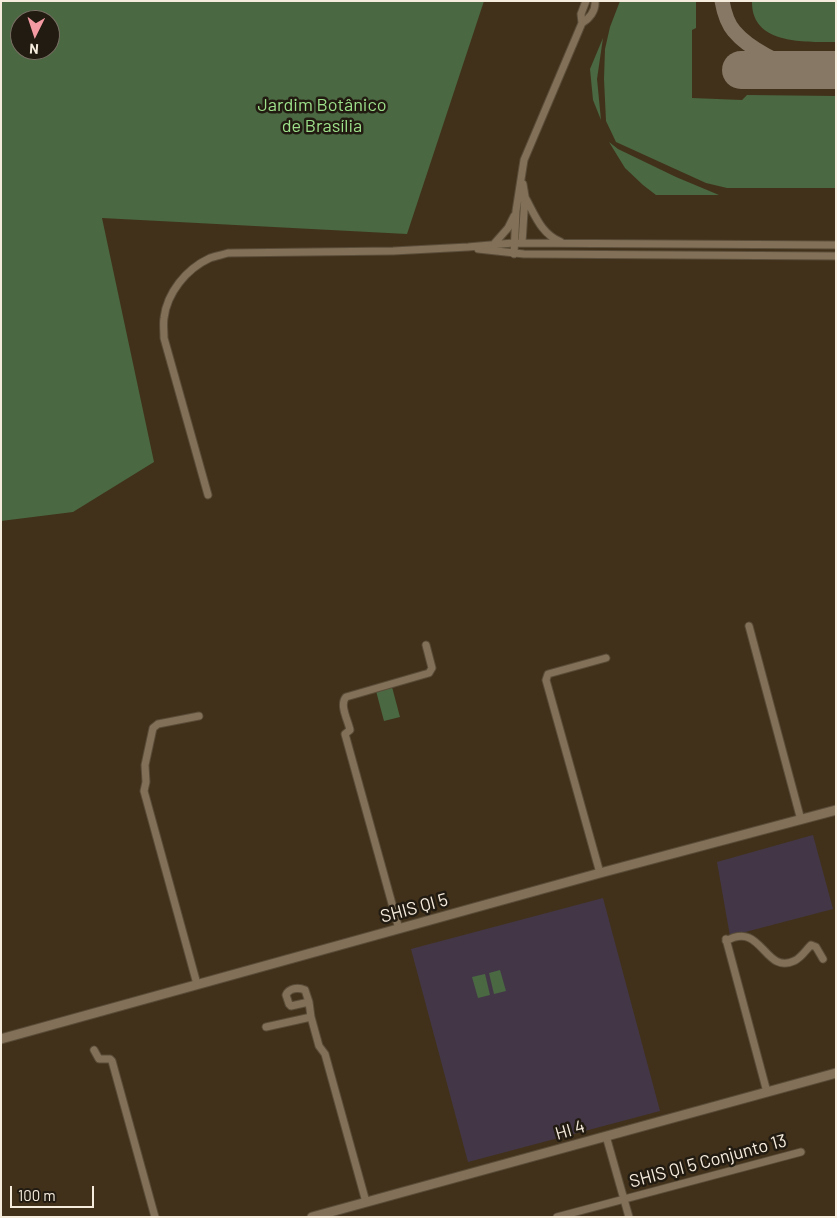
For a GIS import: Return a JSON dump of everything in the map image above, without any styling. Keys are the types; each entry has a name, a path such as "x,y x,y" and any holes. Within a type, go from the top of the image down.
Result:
{"street":[{"path":"514,254 516,211 524,160 582,23 581,14 586,1"},
{"path":"582,23 590,19 595,5 594,1"},
{"path":"521,175 525,196 522,243"},
{"path":"525,196 543,229 552,238 564,243"},
{"path":"493,244 508,228 516,211"},
{"path":"208,495 164,338 164,318 170,298 178,283 209,258 228,253 392,251 468,248 514,243 836,245"},
{"path":"468,248 514,254 836,256"},
{"path":"749,626 800,820"},
{"path":"399,929 345,734 350,730 343,705 346,696 430,673 432,668 426,645"},
{"path":"600,873 546,680 548,674 606,658"},
{"path":"198,984 144,791 146,782 145,765 153,728 158,724 199,716"},
{"name":"SHIS QI 5","path":"1,1039 600,873 836,810"},
{"path":"767,1092 726,940 738,936 752,938 774,961 780,963 794,962 811,945 816,947 823,959"},
{"path":"309,1002 319,1046 366,1202"},
{"path":"266,1027 311,1017"},
{"path":"94,1050 99,1059 110,1059 112,1061 155,1217"},
{"name":"HI 4","path":"314,1216 836,1073"},
{"path":"606,1136 629,1217"},
{"name":"SHIS QI 5 Conjunto 13","path":"558,1217 800,1152"}],"shaded area":[{"path":"813,835 833,909 730,936 717,862"},
{"path":"603,898 660,1111 468,1162 411,949"}],"green space":[{"name":"Jardim Botânico de Brasília","path":"1,1 484,1 407,234 102,218 154,462 73,512 1,521"},
{"path":"620,1 696,1 696,28 692,30 692,98 742,100 747,95 836,96 836,188 727,188 706,183 616,142 606,121 604,79 605,49 610,27"},
{"path":"752,1 836,1 836,42 796,41 770,33 760,26 754,15"},
{"path":"603,38 597,79 601,120 593,100 590,69"},
{"path":"609,142 618,149 676,177 719,195 656,195 625,168"},
{"path":"392,687 400,717 384,721 376,691"},
{"path":"500,970 506,991 494,994 489,973"},
{"path":"485,974 490,995 478,998 472,977"}],"taxiway":[{"path":"722,1 732,28 748,44 785,64 803,69"}],"runway":[{"path":"741,70 836,70"}]}
